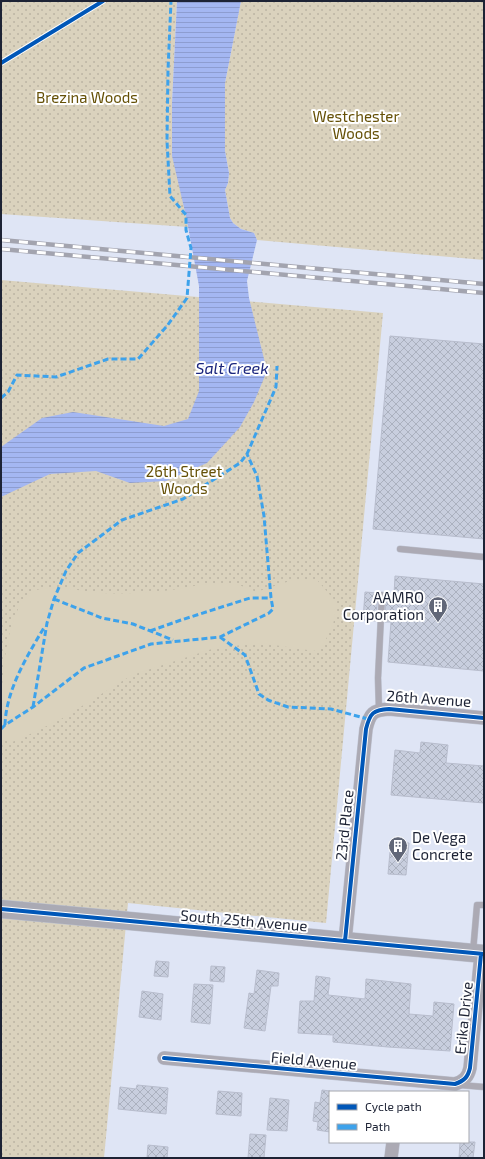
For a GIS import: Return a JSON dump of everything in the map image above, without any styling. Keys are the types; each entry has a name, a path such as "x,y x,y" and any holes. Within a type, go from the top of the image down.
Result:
{"street":[{"name":"26th Avenue","path":"376,711 389,709 484,718"},
{"name":"23rd Place","path":"345,941 366,729 368,719 376,711"},
{"name":"South 25th Avenue","path":"1,909 480,954"},
{"name":"Erika Drive","path":"459,1083 468,1076 470,1068 480,954"},
{"name":"Field Avenue","path":"164,1058 398,1086 459,1083"},
{"path":"391,1158 393,1143"}],"lane":[{"path":"400,549 484,557"},
{"path":"376,711 382,595"},
{"path":"480,954 477,905 484,905"},
{"path":"459,1083 484,1087"}],"green space":[{"name":"Brezina Woods","path":"1,1 177,1 172,103 188,227 1,214"},
{"name":"Westchester Woods","path":"241,1 484,1 484,260 257,240 254,233 241,229 233,223 230,218 225,190 228,183 229,173 225,151 225,83"},
{"name":"26th Street Woods","path":"1,280 383,313 326,923 128,903 104,1158 1,1158"},
{"path":"296,579 317,580 337,603 333,625 323,645 314,651 261,643 215,648 132,675 61,719 12,742 1,740 1,703 10,631 17,610 28,596 41,589 48,588 64,588 101,593 127,593 166,591 217,583 243,587 256,592"}],"water":[{"name":"Salt Creek","path":"177,1 241,1 225,83 225,151 229,173 228,183 225,190 230,218 233,223 241,229 254,233 257,240 247,281 249,298 267,371 254,402 240,427 207,463 166,481 130,483 96,471 50,474 1,497 1,447 42,418 73,412 164,426 188,419 199,391 199,286 186,216 172,156 172,103"}],"building":[{"path":"390,336 484,344 484,539 373,529"},
{"name":"AAMRO Corporation","path":"395,576 484,584 484,671 388,662 391,622 385,622 386,594 394,595"},
{"path":"365,592 378,593 376,621 363,620"},
{"path":"421,742 448,745 446,763 484,766 484,803 391,795 395,750 420,753"},
{"name":"De Vega Concrete","path":"396,842 409,843 406,875 388,874 390,852 395,852"},
{"path":"156,961 169,962 168,977 154,976"},
{"path":"211,966 225,967 224,982 210,981"},
{"path":"257,970 279,973 278,986 271,986 265,1031 244,1028 249,993 254,994"},
{"path":"316,976 330,978 328,995 365,999 366,979 411,984 409,1014 433,1016 434,1002 454,1004 450,1051 333,1042 333,1035 298,1033 300,1001 314,1001"},
{"path":"194,984 213,985 210,1024 191,1022"},
{"path":"142,991 163,994 161,1020 139,1017"},
{"path":"137,1085 168,1088 166,1114 118,1109 120,1087 136,1089"},
{"path":"322,1090 330,1091 329,1132 317,1130 318,1122 313,1121 315,1102 320,1103"},
{"path":"218,1091 242,1093 241,1116 216,1114"},
{"path":"270,1098 289,1100 287,1131 267,1130"},
{"path":"250,1134 266,1135 264,1158 248,1158"},
{"path":"475,1142 473,1158 459,1158 460,1143"},
{"path":"148,1145 168,1147 167,1158 147,1158"}],"railway":[{"path":"1,240 484,284"},
{"path":"1,249 484,293"}],"marked path":[{"path":"1,398 8,392 17,375 56,377 108,359 138,359 167,326 187,298 191,248 186,230 186,215 170,196 167,141 171,1"},
{"path":"33,707 47,623 54,599 66,571 78,553 122,520 183,499 240,463 247,454 276,387 277,366"},
{"path":"1,729 33,707 84,668 151,644 220,637 269,613 273,609 264,516 257,476 247,454"},
{"path":"150,631 250,598 271,598"},
{"path":"54,599 102,618 133,624 173,640"},
{"path":"5,725 6,712 13,686 31,649 45,626"},
{"path":"220,637 245,655 259,694 268,700 288,707 331,709 368,719"}],"cycle path":[{"path":"1,63 103,1"},
{"path":"345,941 366,729 369,719 373,713 379,710 389,709 484,718"},
{"path":"1,909 484,954"},
{"path":"164,1058 455,1084 461,1082 465,1078 470,1068 481,954"}],"place":[{"name":"AAMRO Corporation","path":"438,623"},
{"name":"De Vega Concrete","path":"398,863"}]}
